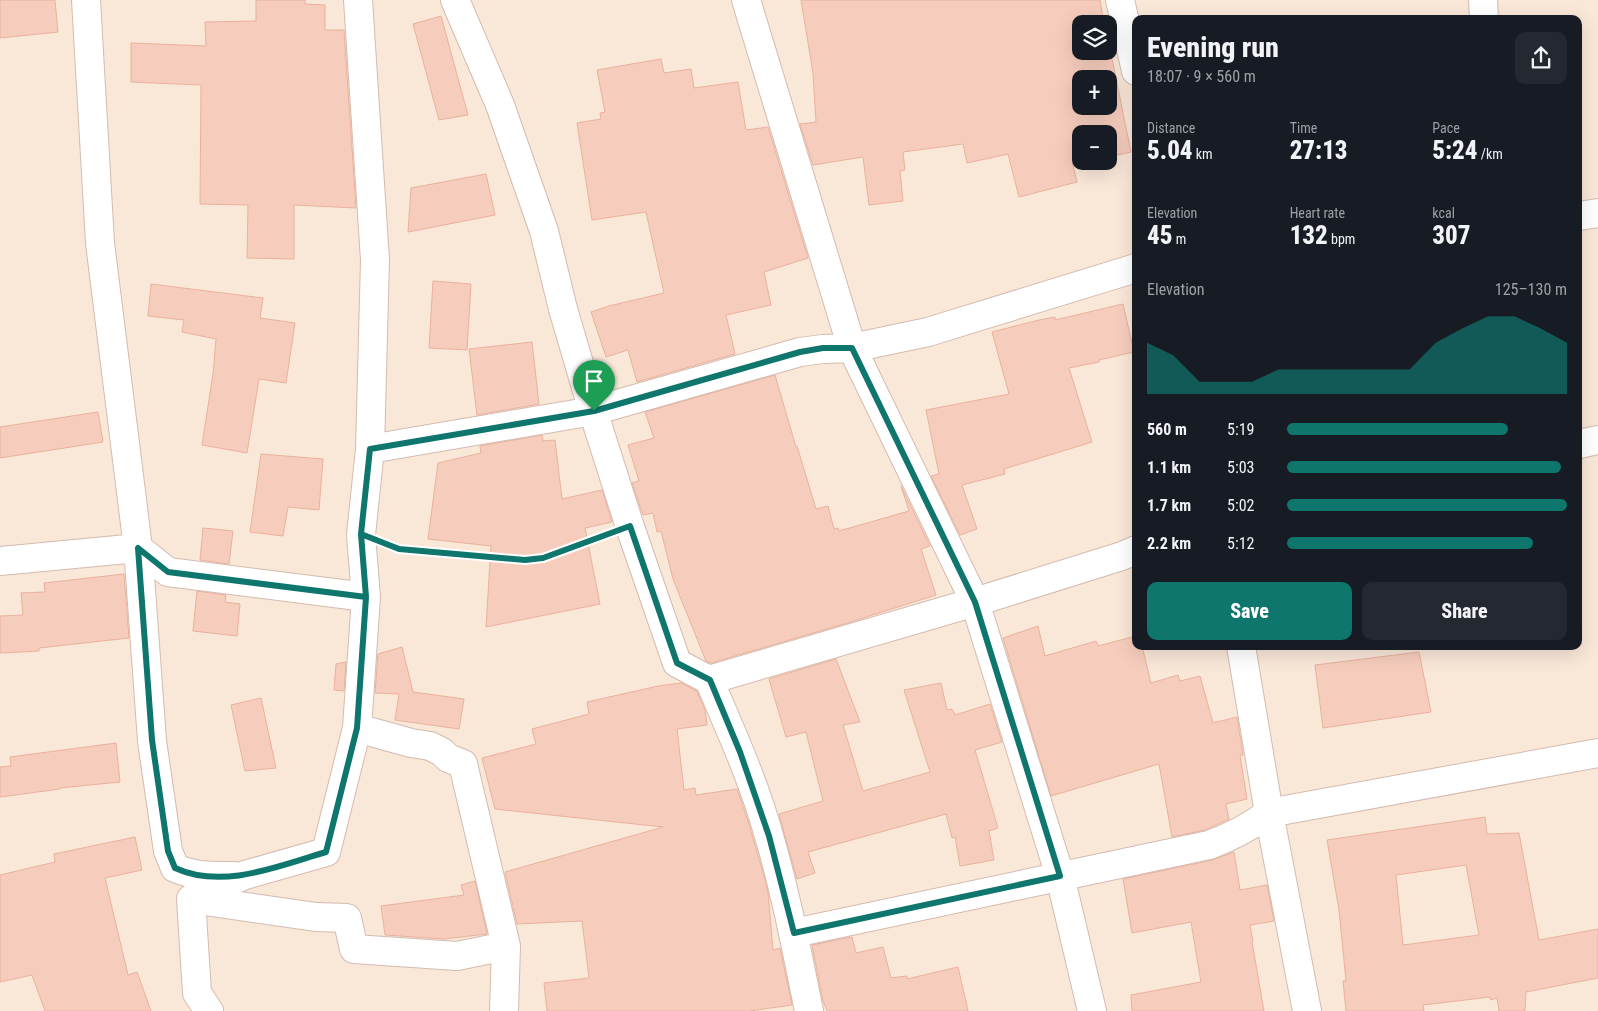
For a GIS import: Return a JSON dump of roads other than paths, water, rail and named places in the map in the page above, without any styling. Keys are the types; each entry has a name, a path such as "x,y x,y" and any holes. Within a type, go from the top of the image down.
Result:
{"street":[{"path":"86,0 100,243 138,548 152,740 168,851 175,868 187,873 201,876 245,876"},
{"path":"191,899 245,876 326,852 357,728 366,597 361,534 370,449 374,260 358,0"},
{"path":"456,0 500,105 544,231 563,310 594,411 630,526 677,663 710,680 740,752 769,836 794,933 808,1011"},
{"path":"746,0 852,348 975,602 1060,876 1092,1011"},
{"path":"1120,0 1132,53"},
{"path":"1483,0 1484,15"},
{"path":"1582,216 1598,213"},
{"path":"370,449 594,411 800,352 823,348 852,348 928,332 1132,269"},
{"path":"1582,443 1598,440"},
{"path":"0,561 138,548 168,572 366,597"},
{"path":"710,680 975,602 1132,552"},
{"path":"1242,650 1268,813 1307,1011"},
{"path":"357,728 411,743 430,746 442,752 448,758 463,764 506,946 504,1011"},
{"path":"794,933 1209,845 1252,826 1268,813 1598,753"},
{"path":"191,899 316,917 347,918 354,949 457,956 506,946"},
{"path":"191,899 197,993 209,1011"}]}
